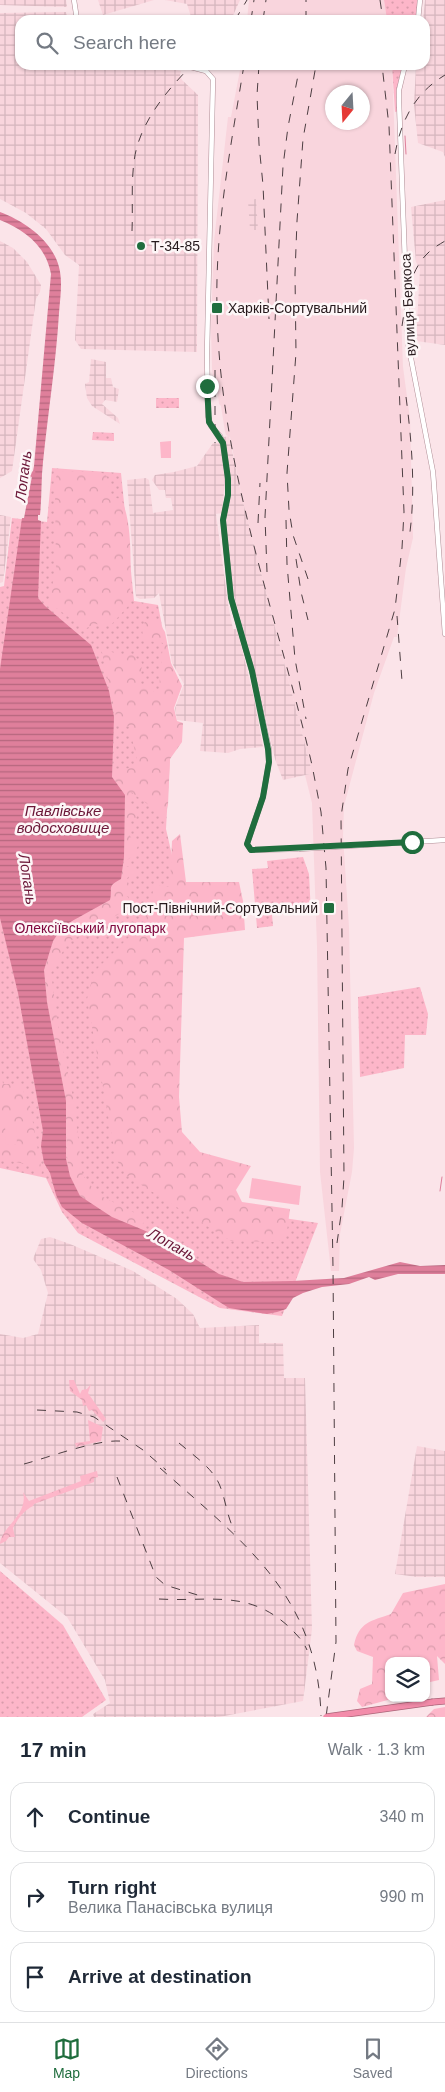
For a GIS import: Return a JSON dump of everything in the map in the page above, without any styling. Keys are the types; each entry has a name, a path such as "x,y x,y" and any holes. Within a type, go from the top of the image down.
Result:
{"highway":[{"path":"326,1717 445,1701"}],"street":[{"path":"74,0 76,15"},
{"path":"418,15 420,0"},
{"path":"202,70 206,71 213,79 207,353 208,416 211,426 220,436 223,443 228,479 228,495 223,520 231,598 252,671 269,762 263,797 247,844 251,850 445,840"},
{"name":"вулиця Беркоса","path":"404,70 399,90 399,102 408,343 433,472 445,634"}],"shaded area":[{"path":"0,0 66,0 67,7 0,5"},
{"path":"98,0 154,0 103,15"},
{"path":"165,0 240,0 233,15 190,15 187,4"},
{"path":"249,0 384,0 386,15 248,15"},
{"path":"425,0 445,0 445,157 443,152 418,143 414,105 416,70 430,70 430,15 424,15"},
{"path":"66,12 67,15 15,15 15,70 177,70 181,71 182,80 198,95 197,352 81,349 75,340 79,265 65,255 46,229 26,213 0,199 0,13"},
{"path":"240,70 392,70 403,367 410,419 413,538 406,568 397,637 394,637 374,693 344,806 343,836 349,927 354,1148 352,1172 340,1234 339,1271 331,1271 320,1172 317,947 312,803 305,775 310,774 311,768 242,498 230,437 225,432 216,376 213,375 211,328 214,241 228,117 231,117"},
{"path":"256,199 258,230 250,230 248,200"},
{"path":"445,200 445,345 416,341 420,269 416,262 411,207"},
{"path":"0,241 13,248 27,262 41,285 36,299 12,471 0,478"},
{"path":"91,359 106,362 106,378 111,378 113,387 119,389 117,402 105,400 102,404 118,418 120,424 92,406 87,398 85,384 89,382"},
{"path":"229,436 242,498 311,768 310,774 283,780 275,759 258,684 234,596 228,562 225,527 231,482 224,437"},
{"path":"213,443 220,443 225,480 222,513 216,514 228,604 233,629 237,629 254,698 263,747 240,749 228,753 200,751 203,723 177,720 175,708 184,684 172,663 159,593 154,598 140,599 136,597 127,480 146,478 149,480 153,513 173,510 171,498 166,498 165,490 159,490 152,480 155,475 197,466"},
{"path":"0,515 11,517 3,582 0,583"},
{"path":"50,1237 133,1271 177,1299 193,1314 200,1328 259,1325 259,1343 283,1343 284,1378 305,1378 312,1629 303,1701 219,1717 94,1717 93,1714 110,1703 105,1680 67,1617 0,1563 0,1334 23,1338 38,1334 48,1293 41,1270 33,1259 41,1239"},
{"path":"417,1446 445,1451 445,1577 417,1577 395,1574"}],"green space":[{"path":"384,0 420,0 418,15 386,15"},
{"path":"392,70 404,70 399,111 395,112"},
{"path":"156,398 179,398 179,408 156,408"},
{"path":"93,432 114,433 114,441 92,440"},
{"path":"171,441 171,458 161,458 160,442"},
{"name":"Олексіївський лугопарк","path":"52,468 121,473 134,601 158,605 174,688 166,829 179,886 175,1141 242,1212 318,1223 282,1316 220,1308 78,1233 62,1212 46,1178 0,1168 0,587 4,586 12,518 47,522"},
{"path":"59,471 100,472 106,475 111,497 121,499 125,510 130,536 130,604 111,625 94,624 85,629 48,602 56,570 55,487"},
{"path":"148,619 157,619 165,632 171,663 182,686 174,708 177,721 183,723 182,742 170,759 168,805 164,816 131,792 130,804 136,811 137,817 130,822 130,836 138,846 133,856 124,862 125,795 112,777 112,769 134,768 138,764 129,726 115,725 116,716 101,648 120,655 132,654 142,663 140,685 149,686 154,692 159,689 163,643 143,640 142,625"},
{"path":"180,834 186,882 239,882 243,901 245,930 184,938 179,1097 182,1132 200,1152 251,1166 236,1190 242,1202 290,1209 286,1238 275,1242 231,1241 127,1176 116,1159 87,999 94,972 144,922 155,885 170,887 172,841"},
{"path":"303,857 309,874 311,914 272,915 273,926 257,928 252,869 268,868 267,861"},
{"path":"124,862 125,866 136,869 134,877 129,876 126,880 131,886 126,896 130,903 119,914 68,942 51,973 58,1025 74,1102 82,1174 97,1194 147,1219 139,1228 85,1201 73,1184 68,1164 67,1143 44,970 53,941 63,926 104,903 111,895 109,888 124,869"},
{"path":"420,987 428,1014 426,1035 405,1035 404,1068 360,1077 358,997"},
{"path":"0,1059 3,1084 20,1084 30,1106 42,1173 26,1164 0,1159"},
{"path":"5,1125 16,1125 17,1144 6,1145"},
{"path":"252,1178 301,1186 299,1205 249,1198"},
{"path":"69,1380 74,1380 80,1394 82,1390 87,1389 91,1384 88,1393 106,1419 103,1422 92,1410 89,1411 86,1405 83,1406 82,1400 70,1391"},
{"path":"88,1420 103,1427 101,1441 76,1447 75,1443 90,1441"},
{"path":"97,1471 98,1477 94,1478 94,1482 34,1504 19,1518 13,1528 15,1537 9,1537 0,1544 4,1532 22,1508 23,1492 29,1501 81,1481 80,1476"},
{"path":"0,1571 63,1625 106,1700 82,1717 0,1717"},
{"path":"445,1584 445,1664 437,1656 439,1680 430,1682 430,1657 385,1657 385,1701 362,1707 357,1701 360,1689 372,1684 373,1657 357,1651 354,1645 356,1637 359,1631 367,1624 391,1614 403,1593"},
{"path":"445,1707 445,1717 426,1717 434,1709"}],"water":[{"name":"Павлівське водосховище","path":"0,212 27,226 44,240 59,267 61,284 58,332 42,468 40,515 38,515 38,520 41,521 38,598 91,645 109,691 114,717 112,777 125,795 124,857 121,879 112,886 110,900 63,926 53,941 44,970 47,1002 66,1101 66,1159 70,1176 80,1196 112,1217 160,1237 219,1274 243,1282 344,1278 400,1262 420,1266 445,1265 445,1274 398,1274 375,1280 369,1277 349,1284 322,1287 293,1298 286,1309 267,1314 229,1308 169,1270 82,1223 62,1207 56,1195 50,1173 44,1163 41,1146 43,1131 18,993 0,918 0,669 22,518 24,518 34,466 51,274 39,247 26,234 0,220"}],"waterway":[{"path":"405,136 406,154"},
{"name":"Лопань","path":"26,481 34,472"},
{"path":"440,1191 442,1177"}],"railway":[{"path":"238,15 247,0"},
{"path":"252,15 254,0"},
{"path":"264,15 266,0"},
{"path":"306,0 306,15"},
{"path":"380,0 382,15"},
{"path":"132,231 133,170 141,135 163,97 187,70"},
{"path":"243,70 221,217 217,278 220,367 228,424 252,539 312,765 321,812 326,868 333,1267 336,1642 326,1717"},
{"path":"259,70 257,95 259,144 263,185 269,319"},
{"path":"267,572 265,517 283,166 299,70"},
{"path":"308,579 293,535 289,510 287,473 296,353 295,274 297,221 303,139 315,70"},
{"path":"337,1243 344,1177 341,817 348,769 395,609 404,512 389,126 383,70"},
{"path":"395,154 401,130 411,108 425,90 445,75"},
{"path":"402,326 409,286 417,268 429,252 445,241"},
{"path":"215,370 215,443"},
{"path":"406,397 412,468 412,504 409,539"},
{"path":"258,523 260,483"},
{"path":"286,520 287,564 295,659 306,719"},
{"path":"296,559 308,620"},
{"path":"397,616 402,681"},
{"path":"37,1410 77,1412 94,1417 143,1450 166,1470"},
{"path":"24,1464 76,1448 104,1442 126,1442"},
{"path":"179,1443 202,1463 217,1480 235,1532"},
{"path":"160,1468 246,1547 270,1574 290,1604 306,1636 317,1674 321,1716"},
{"path":"117,1477 156,1577 165,1585 204,1597"},
{"path":"159,1599 227,1600 258,1607 273,1614 288,1626 301,1640 307,1650"}],"place":[{"name":"Т-34-85","path":"141,246"},
{"name":"Харків-Сортувальний","path":"217,308"},
{"name":"Пост-Північний-Сортувальний","path":"329,908"}],"route":[{"path":"207,386 209,422 223,443 228,479 228,495 223,520 224,545 231,598 252,671 268,749 269,762 263,797 247,844 248,848 251,850 299,849 412,842"}]}
